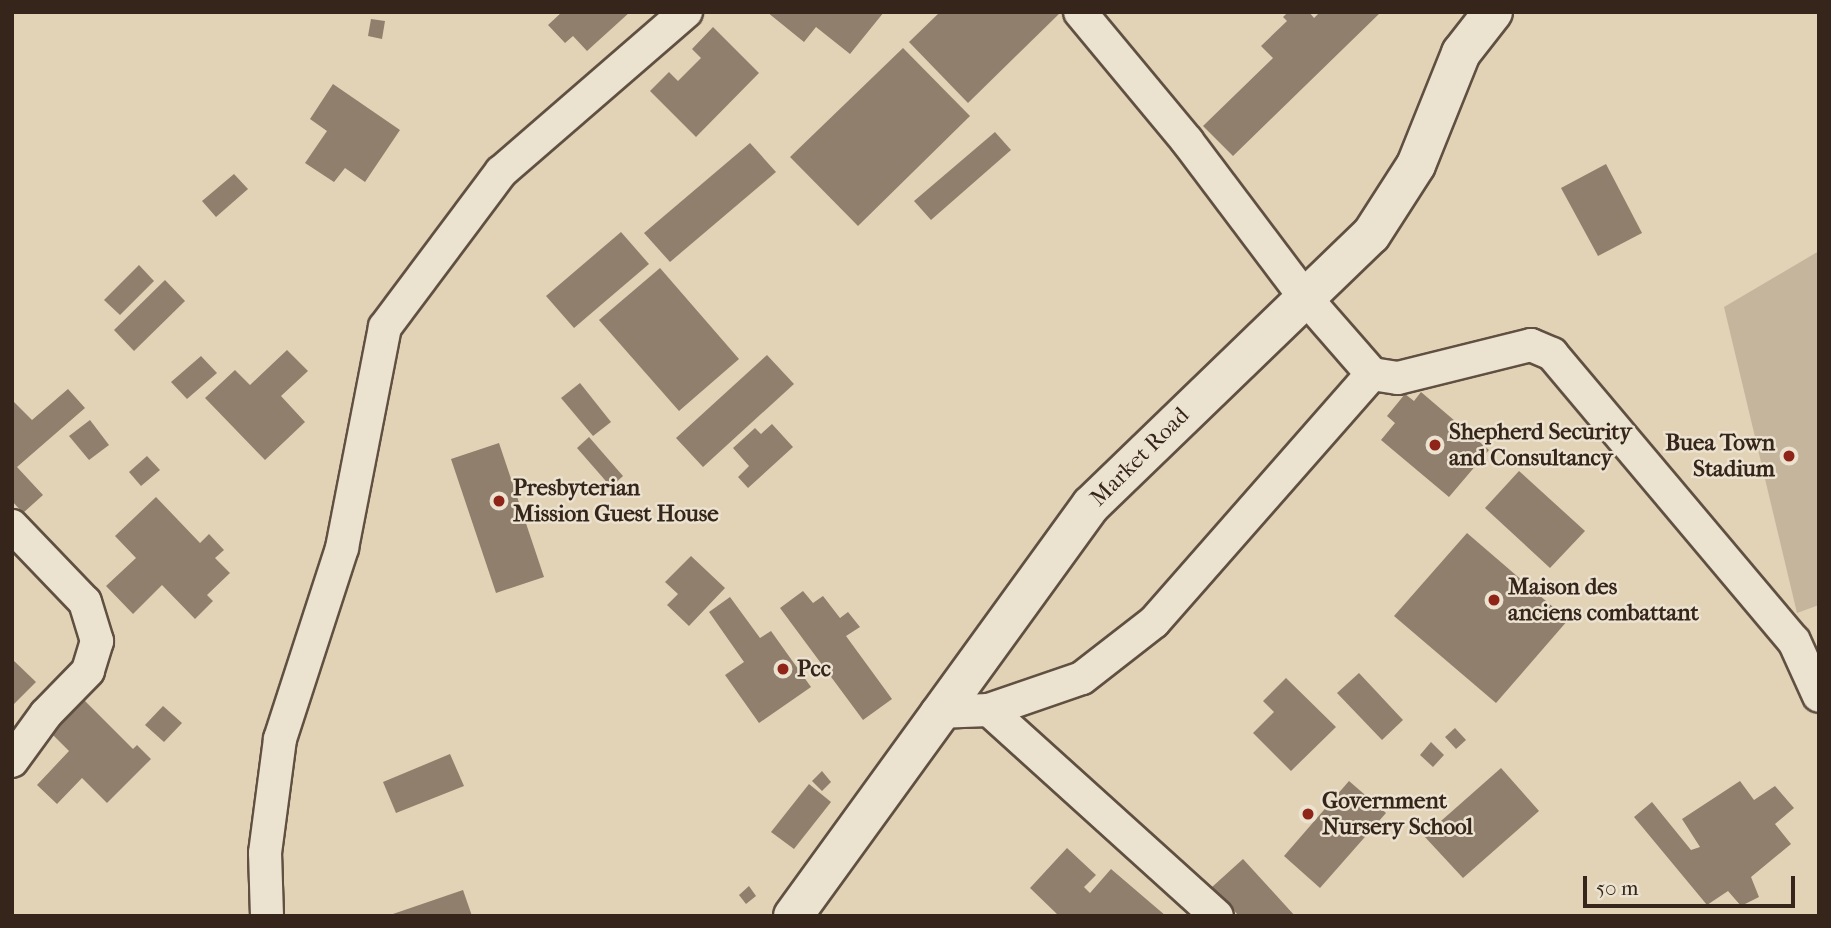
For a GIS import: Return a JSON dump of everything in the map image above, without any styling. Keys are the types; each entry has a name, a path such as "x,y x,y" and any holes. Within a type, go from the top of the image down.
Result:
{"main road":[{"name":"Market Road","path":"793,916 937,712 1091,505 1304,296 1371,235 1416,165 1461,53 1493,12"}],"street":[{"path":"267,916 265,853 281,739 342,548 385,327 501,172 686,12"},
{"path":"1080,12 1187,141 1304,296 1372,374 1398,378 1531,345 1552,354 1794,641 1819,696"},
{"path":"937,712 989,710 1082,678 1154,621 1372,374"},
{"path":"12,526 85,602 97,641 88,671 46,715 12,761"},
{"path":"989,710 1217,916"}],"shaded area":[{"name":"Buea Town Stadium","path":"1819,251 1819,605 1797,613 1724,307"}],"building":[{"path":"562,12 630,12 587,51 573,36 565,43 548,25"},
{"path":"767,12 884,12 850,54 816,27 804,42"},
{"path":"940,12 1061,12 968,103 909,42"},
{"path":"1288,12 1309,12 1314,18 1320,12 1381,12 1233,156 1203,126 1273,58 1261,46 1287,21 1283,17"},
{"path":"371,19 385,21 382,39 368,36"},
{"path":"713,27 759,73 696,137 650,91 669,72 678,81 701,58 692,49"},
{"path":"903,48 970,116 858,226 790,157"},
{"path":"333,84 400,130 365,182 345,168 334,182 305,163 327,131 310,119"},
{"path":"995,132 1011,150 931,220 914,201"},
{"path":"750,143 776,172 670,262 644,233"},
{"path":"1606,164 1642,233 1598,256 1561,188"},
{"path":"234,174 248,189 216,217 202,201"},
{"path":"621,232 649,264 574,328 546,296"},
{"path":"139,265 154,281 120,315 104,300"},
{"path":"660,268 739,359 679,411 599,320"},
{"path":"165,280 185,301 134,351 114,330"},
{"path":"287,350 308,371 281,396 305,422 265,460 205,398 235,370 250,385"},
{"path":"767,355 794,384 703,467 676,438"},
{"path":"201,356 217,373 187,399 171,382"},
{"path":"580,383 611,422 593,436 561,398"},
{"path":"68,389 85,408 17,467 43,495 23,513 12,501 12,400 32,420"},
{"name":"Shepherd Security and Consultancy","path":"1421,392 1489,450 1449,497 1381,440 1395,423 1387,416 1405,394 1414,401"},
{"path":"90,420 109,445 89,460 69,436"},
{"path":"772,424 793,447 748,488 738,477 749,466 733,448 755,428 761,434"},
{"path":"589,437 623,476 611,487 577,448"},
{"path":"499,443 544,577 496,593 451,459"},
{"path":"147,456 160,470 141,486 129,472"},
{"path":"1519,471 1585,531 1550,568 1485,508"},
{"path":"156,497 200,543 209,534 224,550 215,558 230,573 207,595 213,601 195,619 162,585 133,614 106,586 136,558 115,536"},
{"path":"1467,533 1568,620 1496,703 1394,616"},
{"path":"691,556 725,588 689,626 667,605 678,594 665,582"},
{"path":"803,591 813,603 823,596 840,618 848,612 860,627 846,636 892,699 863,720 780,608"},
{"path":"730,597 760,638 771,631 811,687 759,723 725,675 744,662 709,612"},
{"path":"12,659 36,682 12,706"},
{"path":"1359,673 1403,720 1382,740 1337,693"},
{"path":"1286,678 1336,727 1291,771 1253,733 1274,712 1263,701"},
{"path":"82,698 133,749 137,745 151,759 107,803 82,778 57,804 37,785 69,751 49,731"},
{"path":"163,706 182,723 164,742 145,725"},
{"path":"1455,728 1466,740 1456,749 1445,737"},
{"path":"1431,742 1444,755 1433,767 1420,755"},
{"path":"450,754 464,786 396,813 383,782"},
{"path":"1501,768 1539,811 1463,878 1424,836"},
{"path":"822,771 831,782 822,791 812,781"},
{"path":"1349,781 1386,813 1320,888 1284,856"},
{"path":"1740,781 1754,800 1775,786 1794,808 1775,824 1791,844 1751,877 1759,897 1741,906 1728,891 1707,905 1634,817 1652,802 1691,850 1700,847 1682,819"},
{"path":"809,784 831,802 794,849 771,832"},
{"path":"1067,848 1096,875 1084,887 1090,893 1111,869 1166,916 1058,915 1030,888"},
{"path":"1243,859 1295,916 1239,916 1212,887"},
{"path":"749,886 756,896 746,904 739,895"},
{"path":"463,890 472,916 390,916 390,915"}],"place":[{"name":"Shepherd Security and Consultancy","path":"1435,445"},
{"name":"Buea Town Stadium","path":"1789,456"},
{"name":"Presbyterian Mission Guest House","path":"499,501"},
{"name":"Maison des anciens combattant","path":"1494,600"},
{"name":"Pcc","path":"783,669"},
{"name":"Government Nursery School","path":"1308,814"}]}
